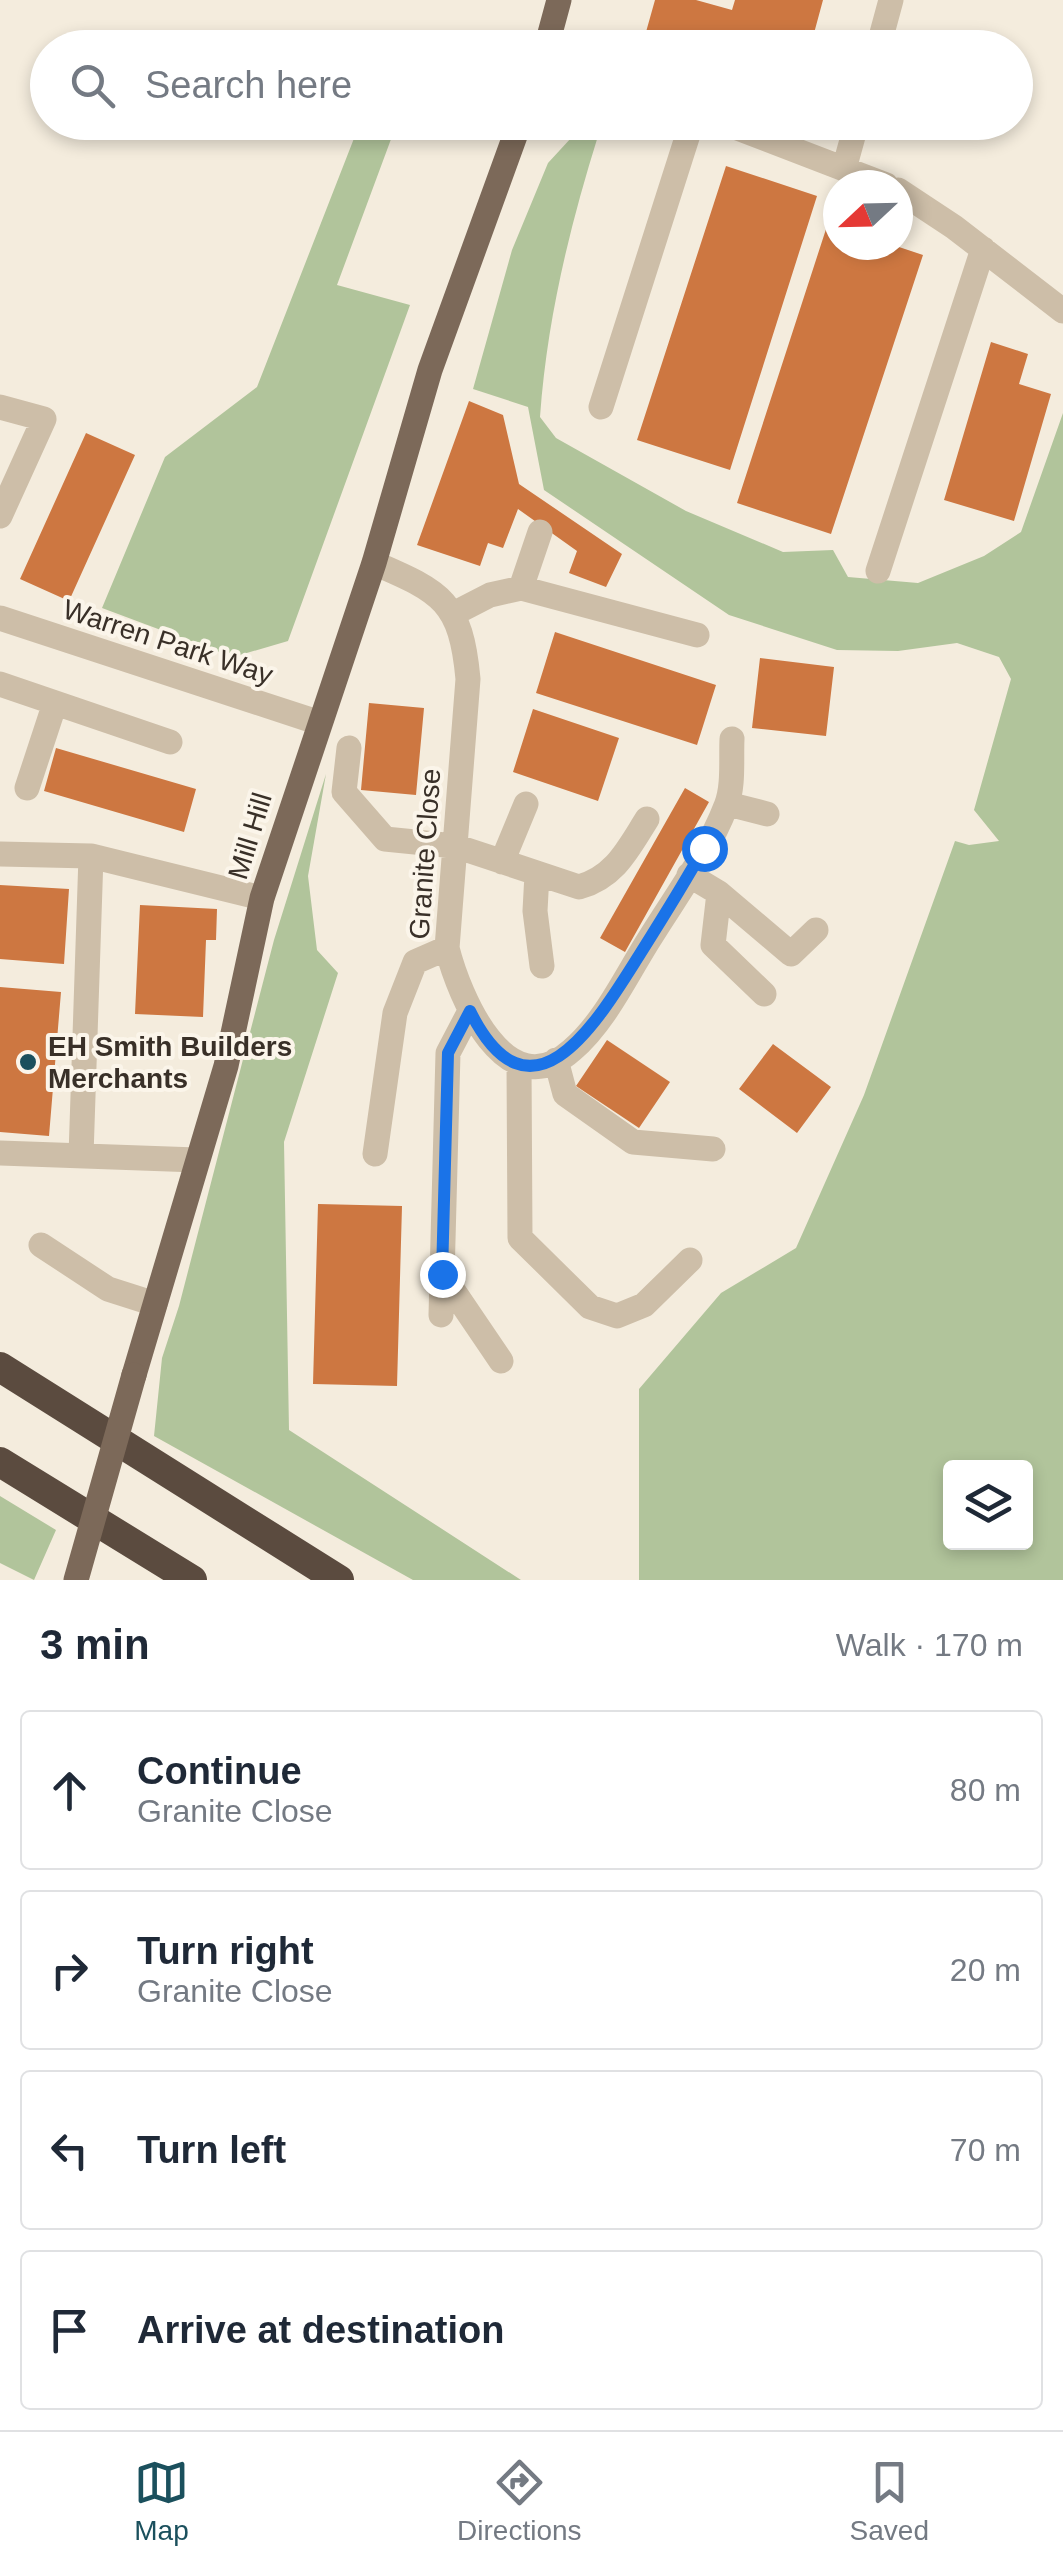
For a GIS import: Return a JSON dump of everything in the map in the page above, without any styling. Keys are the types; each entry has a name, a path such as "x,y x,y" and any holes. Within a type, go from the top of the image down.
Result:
{"highway":[{"path":"0,1366 339,1580"},
{"path":"0,1462 192,1580"}],"main road":[{"path":"551,30 559,0"},
{"name":"Mill Hill","path":"76,1580 226,1066 262,898 317,722 374,563 430,370 513,140"}],"street":[{"path":"883,30 891,0"},
{"path":"601,408 686,140"},
{"path":"769,140 844,169 852,140"},
{"path":"913,200 1063,311"},
{"path":"878,571 983,249"},
{"path":"0,406 44,419 0,516"},
{"path":"521,588 540,532"},
{"path":"374,563 440,594 456,613 490,595 521,588 697,635"},
{"name":"Granite Close","path":"456,613 464,640 468,679 447,948 457,987 470,1011 503,1054 520,1064"},
{"name":"Warren Park Way","path":"0,618 317,722"},
{"path":"0,684 170,742"},
{"path":"27,788 55,703"},
{"path":"690,1260 644,1306 617,1316 590,1307 520,1238 520,1064 556,1060 572,1051 601,1016 689,875 728,804 732,738"},
{"path":"350,748 344,792 385,840 454,846 579,887 596,882 617,867 647,819"},
{"path":"502,862 526,804"},
{"path":"728,804 767,814"},
{"path":"0,854 92,856 262,898"},
{"path":"81,1156 92,856"},
{"path":"537,874 535,911 542,966"},
{"path":"689,875 719,893 791,954 816,930"},
{"path":"719,893 713,945 764,994"},
{"path":"375,1154 395,1014 415,962 447,948"},
{"path":"441,1315 448,1053 470,1011"},
{"path":"556,1060 566,1094 633,1142 713,1149"},
{"path":"0,1152 198,1160"},
{"path":"41,1246 108,1289 155,1304"},
{"path":"442,1274 502,1362"}],"green space":[{"path":"353,140 391,140 337,285 410,305 288,641 233,657 102,608 165,457 257,387"},
{"path":"569,140 597,140 561,275 548,345 540,417 556,438 686,511 783,552 833,550 848,577 918,583 984,556 1021,532 1063,413 1063,1580 639,1580 639,1389 721,1293 796,1248 864,1095 955,841 969,845 999,841 974,810 1011,679 999,657 957,643 898,651 837,650 729,615 544,490 528,407 473,389 512,250 548,163"},
{"path":"326,774 308,876 317,950 338,973 284,1142 289,1430 521,1580 413,1580 154,1436 162,1358 274,940"},
{"path":"0,1496 56,1530 34,1580 0,1563"}],"building":[{"path":"655,0 696,0 732,10 735,0 823,0 815,30 647,30"},
{"path":"726,166 817,196 730,470 637,440"},
{"path":"823,238 823,260 913,260 913,252 923,255 831,534 737,503"},
{"path":"991,342 1028,354 1019,384 1051,394 1014,521 944,500"},
{"path":"469,401 503,415 519,484 622,554 606,587 569,573 577,551 518,509 503,548 488,543 480,566 417,545"},
{"path":"86,433 135,455 69,601 20,579"},
{"path":"555,632 716,685 697,745 536,693"},
{"path":"760,658 834,667 826,736 752,728"},
{"path":"369,703 424,708 416,795 361,790"},
{"path":"533,709 619,738 598,801 513,772"},
{"path":"56,748 196,789 184,832 44,791"},
{"path":"685,788 709,802 625,952 600,938"},
{"path":"0,885 69,889 64,964 0,959"},
{"path":"140,905 217,909 216,940 206,940 203,1017 135,1014"},
{"name":"EH Smith Builders Merchants","path":"0,987 61,992 49,1136 0,1132"},
{"path":"607,1040 670,1082 639,1128 576,1086"},
{"path":"773,1044 831,1087 797,1133 739,1089"},
{"path":"318,1204 402,1206 397,1386 313,1384"}],"place":[{"name":"EH Smith Builders Merchants","path":"28,1062"}],"route":[{"path":"442,1274 448,1053 470,1011 477,1026 503,1054 520,1064 556,1060 572,1051 601,1016 704,848"}]}
